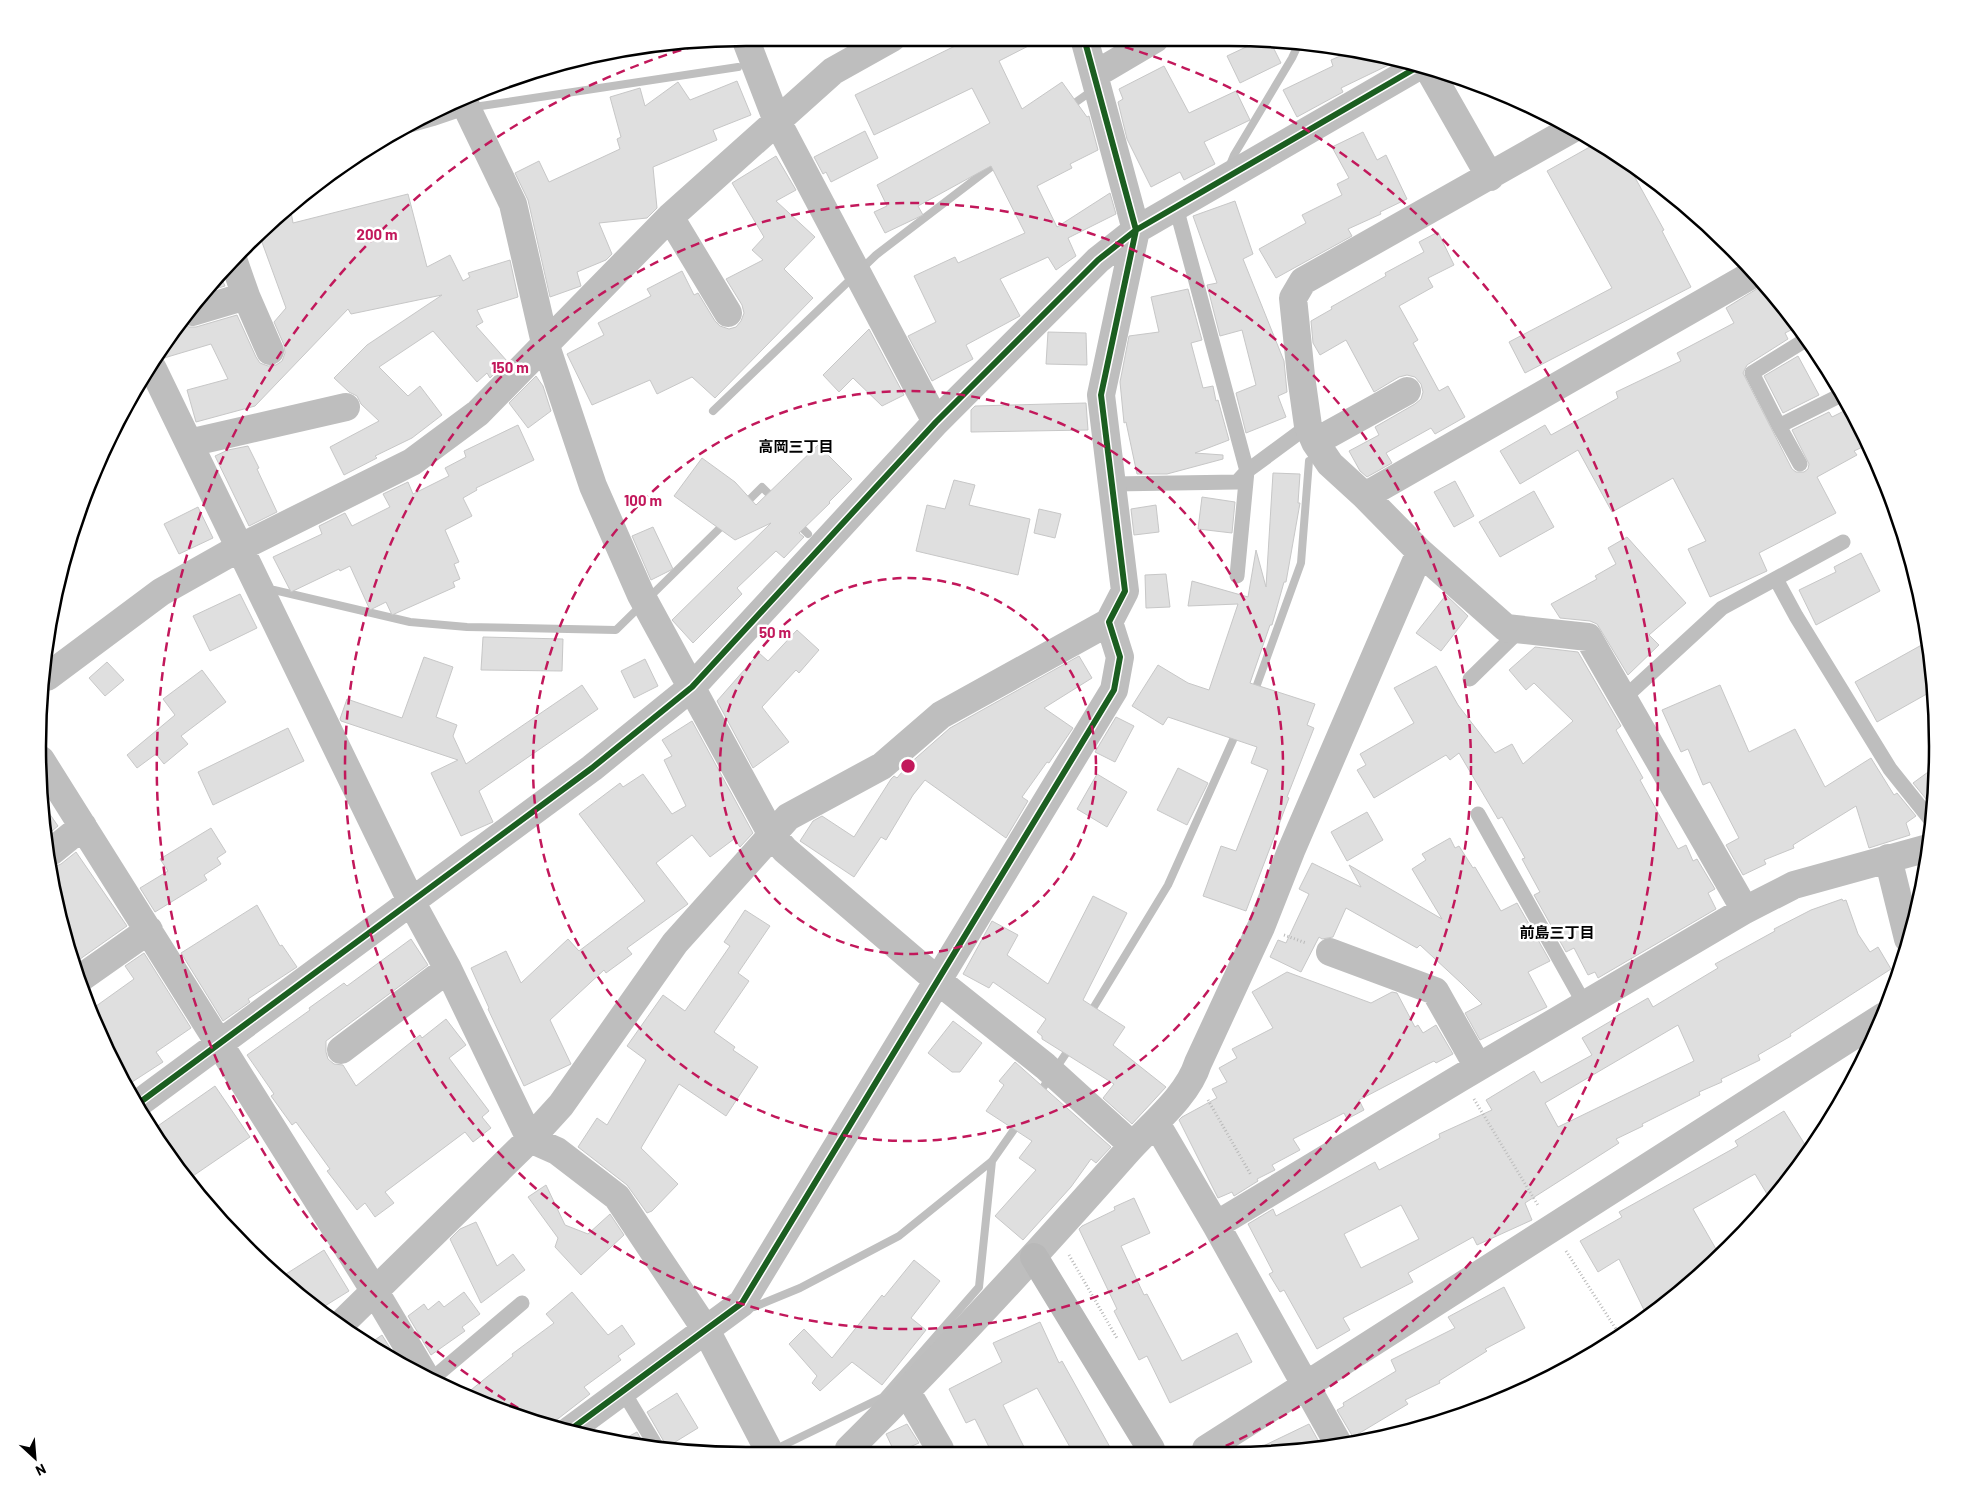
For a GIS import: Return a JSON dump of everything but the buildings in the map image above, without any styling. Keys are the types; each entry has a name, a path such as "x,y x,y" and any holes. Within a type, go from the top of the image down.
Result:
{"street":[{"path":"748,46 777,121 936,422"},
{"path":"50,675 161,592 239,548 412,462 478,413 670,217 833,71 878,46"},
{"path":"345,1320 530,1139 562,1105 675,943 788,817 882,766 941,715 1109,622 1125,591 1101,395 1136,230 1086,46"},
{"path":"1094,75 1143,46"},
{"path":"142,1101 592,768 692,687 936,422 1098,260 1136,230 1412,70"},
{"path":"1433,77 1490,177"},
{"path":"466,106 513,204 545,343 593,486 641,595 772,835 785,850 937,980 1045,1066 1132,1145"},
{"path":"1566,133 1303,281 1293,298 1301,376 1312,434 1330,464 1365,496 1420,552 1506,628 1588,637 1745,910"},
{"path":"670,217 728,313"},
{"path":"236,267 246,296 270,350"},
{"path":"1365,496 1748,277"},
{"path":"199,310 246,296"},
{"path":"155,372 412,902 448,969 530,1139 557,1151 617,1197 706,1330 767,1447"},
{"path":"1312,434 1408,391"},
{"path":"189,443 346,407"},
{"path":"851,1447 1034,1257 1132,1145 1156,1123 1194,1076 1198,1063 1261,927 1291,851 1420,552"},
{"path":"576,1425 742,1303 1114,690 1120,657 1109,622"},
{"path":"47,769 374,1290 419,1365"},
{"path":"54,850 83,826"},
{"path":"1216,1225 1469,1072 1745,910 1794,885 1921,850"},
{"path":"1888,858 1905,927"},
{"path":"84,975 149,930"},
{"path":"1330,952 1435,990 1469,1072"},
{"path":"341,1050 448,969"},
{"path":"1211,1447 1870,1025"},
{"path":"1156,1123 1216,1225 1335,1438"},
{"path":"1034,1257 1149,1447"},
{"path":"906,1392 939,1447"}],"lane":[{"path":"1176,207 1247,472 1238,576"},
{"path":"1800,464 1752,373 1801,343"},
{"path":"1779,426 1836,398"},
{"path":"1113,484 1236,482 1247,472 1312,434"},
{"path":"1623,699 1722,608 1843,542"},
{"path":"1776,579 1796,616 1890,769 1925,813"},
{"path":"1470,679 1520,630"},
{"path":"1478,814 1585,1005"},
{"path":"436,1375 522,1303"},
{"path":"623,1391 653,1441"}],"path":[{"path":"1261,927 1330,952"},
{"path":"1469,1072 1552,1228 1617,1330"},
{"path":"1194,1076 1264,1197"}],"waterway":[{"path":"1229,167 1234,155 1296,50"},
{"path":"425,125 481,106 738,67"},
{"path":"1069,107 1086,95"},
{"path":"713,411 876,255 999,161"},
{"path":"1254,693 1301,563 1309,461"},
{"path":"744,505 762,487 775,500"},
{"path":"274,590 410,622 467,627 616,630 725,523"},
{"path":"797,523 808,534"},
{"path":"1089,1015 1168,885 1237,731"},
{"path":"1038,1095 1071,1046"},
{"path":"754,1307 800,1288 899,1236 992,1161 1020,1121"},
{"path":"782,1446 883,1397 979,1287 992,1161"}],"cycle path":[{"path":"576,1425 742,1303 1114,690 1120,657 1109,622 1125,591 1101,395 1136,230 1086,46"},
{"path":"142,1101 592,768 692,687 936,422 1098,260 1136,230 1412,70"}],"district":[{"name":"高岡三丁目","path":"796,446"},
{"name":"前島三丁目","path":"1557,932"}]}
